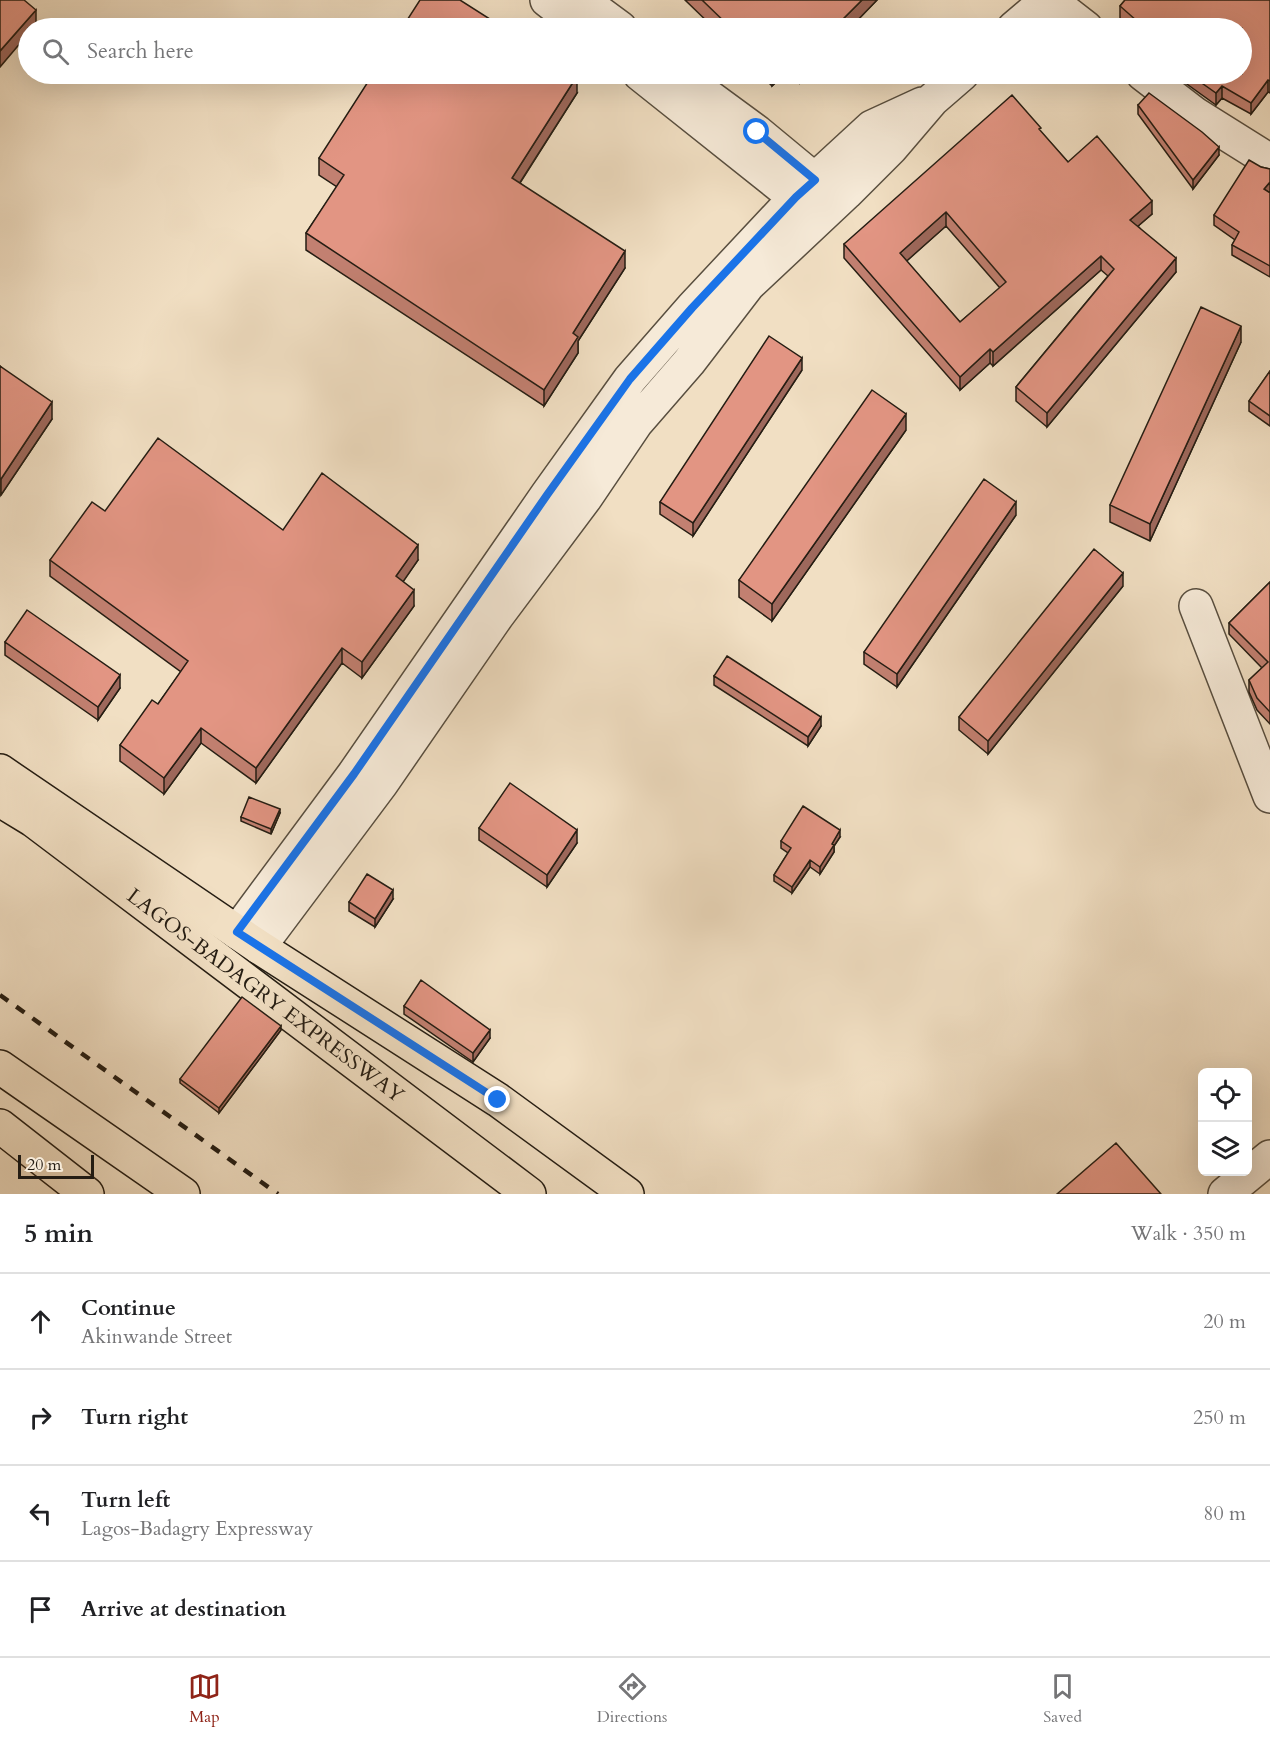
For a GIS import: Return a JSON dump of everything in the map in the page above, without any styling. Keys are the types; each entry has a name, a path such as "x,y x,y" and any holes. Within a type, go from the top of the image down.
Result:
{"main road":[{"name":"LAGOS-BADAGRY EXPRESSWAY","path":"0,771 248,940 498,1100 627,1194"},
{"name":"LAGOS-BADAGRY EXPRESSWAY","path":"0,800 33,820 529,1194"},
{"path":"0,1067 183,1194"},
{"path":"0,1126 87,1194"}],"street":[{"path":"547,0 570,18"},
{"path":"582,0 606,18"},
{"path":"1026,18 1048,0 1072,18"},
{"path":"654,84 810,198 846,193 891,148 932,100 950,84"},
{"path":"692,84 757,132 810,198"},
{"path":"1156,84 1195,114 1270,161"},
{"path":"248,940 381,784 497,616 586,497 636,423 689,362 810,198 872,128 932,100"},
{"path":"1196,606 1270,796"},
{"path":"1225,1194 1270,1157"}],"building":[{"path":"0,0 24,0 36,10 29,18 18,18 18,30 0,51"},
{"path":"420,0 460,0 488,18 408,18"},
{"path":"702,0 862,0 844,18 721,18"},
{"path":"1125,0 1270,0 1270,81 1268,80 1251,103 1222,86 1216,93 1203,84 1252,84 1252,18 1134,18 1120,6"},
{"path":"367,84 572,84 512,178 625,251 573,333 578,337 544,390 306,233 344,175 319,158"},
{"path":"1149,93 1219,147 1193,180 1138,105"},
{"path":"1012,95 1068,162 1097,136 1152,201 1130,220 1176,258 1047,413 1016,387 1114,269 1101,256 993,352 990,349 960,377 844,244","holes":["946,212 1006,282 960,322 900,253"]},
{"path":"1249,160 1270,169 1270,182 1264,189 1270,193 1270,266 1232,245 1239,232 1214,215"},
{"path":"1201,307 1241,326 1150,524 1110,505"},
{"path":"769,336 802,358 693,523 660,502"},
{"path":"0,366 52,402 1,479 0,478"},
{"path":"1270,371 1270,416 1249,401"},
{"path":"872,390 906,414 772,604 739,580"},
{"path":"158,438 283,530 322,473 418,545 396,576 414,590 362,662 342,648 256,768 201,728 164,778 120,745 152,700 158,704 188,661 50,560 92,502 105,511"},
{"path":"984,479 1016,502 897,674 864,652"},
{"path":"1094,549 1123,573 988,741 959,717"},
{"path":"1270,582 1270,712 1257,698 1249,680 1268,662 1229,623"},
{"path":"27,610 120,675 98,707 5,642"},
{"path":"727,656 821,717 808,737 714,676"},
{"path":"510,783 577,830 547,875 479,828"},
{"path":"249,797 280,809 271,829 241,817"},
{"path":"803,806 840,830 832,844 834,845 820,867 810,860 792,887 774,875 791,848 781,841"},
{"path":"367,874 393,890 375,919 349,902"},
{"path":"421,980 490,1030 473,1053 404,1006"},
{"path":"242,997 281,1026 219,1108 180,1079"},
{"path":"1116,1143 1161,1194 1057,1194"}],"railway":[{"path":"0,995 278,1194"}],"route":[{"path":"498,1100 237,932 354,774 630,379 692,308 796,197 815,180 757,132"}]}
